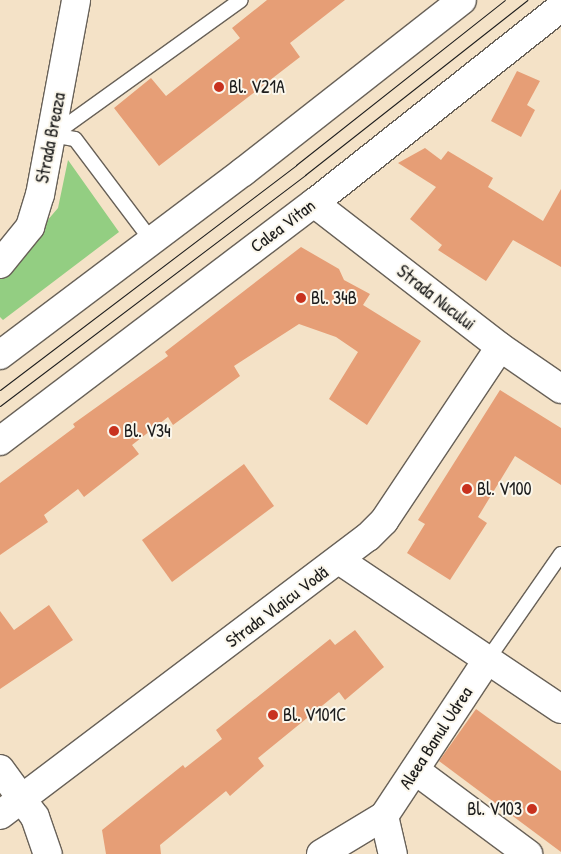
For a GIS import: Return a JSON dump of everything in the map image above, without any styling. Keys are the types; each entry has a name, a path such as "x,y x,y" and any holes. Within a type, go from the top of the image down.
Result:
{"street":[{"name":"Strada Breaza","path":"0,264 30,227 52,135 76,0"},
{"path":"0,355 152,241 462,0"},
{"name":"Calea Vitan","path":"0,441 314,203 561,7"},
{"name":"Strada Nucului","path":"314,203 500,347 561,389"},
{"name":"Strada Vlaicu Vodă","path":"0,816 339,560 384,521 500,347"},
{"path":"339,560 561,709"},
{"name":"Aleea Banul Udrea","path":"321,854 384,816 488,659"},
{"path":"0,769 35,817 48,854"},
{"path":"416,770 528,854"},
{"path":"384,816 393,854"}],"lane":[{"path":"52,135 229,5 241,0"},
{"path":"52,135 75,139 152,241"},
{"path":"488,659 561,554"}],"green space":[{"path":"68,160 119,232 3,320 0,317 0,276 58,208"}],"building":[{"name":"Bl. V21A","path":"267,0 345,0 290,43 300,57 159,166 114,108 151,78 166,96 240,38 232,28"},
{"path":"517,71 540,81 527,105 535,110 521,137 491,121"},
{"path":"425,148 441,160 448,151 493,178 488,187 543,221 561,189 561,267 513,240 486,281 438,250 442,245 410,219 436,187 398,163"},
{"path":"301,247 339,269 344,280 370,294 363,305 421,341 367,425 329,399 358,352 336,337 299,324 234,366 240,376 173,425 168,417 132,445 139,454 84,497 78,489 44,515 48,522 0,555 0,483 75,427 73,424 168,356 165,352"},
{"name":"Bl. V100","path":"500,390 561,428 561,485 515,456 478,517 487,523 450,580 407,553 425,524 418,520"},
{"path":"244,464 274,506 172,582 142,540"},
{"path":"49,605 73,640 0,689 0,611 14,630"},
{"name":"Bl. V101C","path":"355,630 384,667 345,700 339,692 258,758 264,766 230,796 226,791 160,845 161,854 106,854 102,830 183,765 185,768 222,739 216,730 330,639 335,645"},
{"name":"Bl. V103","path":"476,709 561,771 561,852 439,761"}],"tram line":[{"path":"0,390 296,165 505,0"},
{"path":"0,406 305,175 527,0"}],"place":[{"name":"Bl. V21A","path":"219,87"},
{"name":"Bl. 34B","path":"301,298"},
{"name":"Bl. V34","path":"114,431"},
{"name":"Bl. V100","path":"467,489"},
{"name":"Bl. V101C","path":"273,715"},
{"name":"Bl. V103","path":"532,809"}]}
